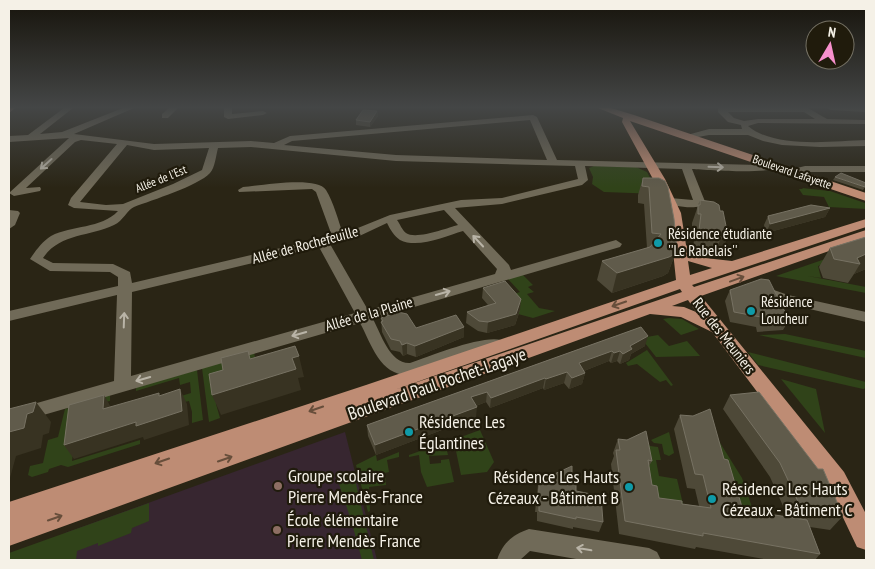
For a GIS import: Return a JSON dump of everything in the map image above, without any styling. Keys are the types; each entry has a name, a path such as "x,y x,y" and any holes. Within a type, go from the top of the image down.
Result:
{"main road":[{"name":"Rue des Meuniers","path":"633,135 670,201 688,288 720,332 836,479 866,538"},
{"name":"Boulevard Lafayette","path":"683,135 866,197"},
{"name":"Boulevard Paul Pochet-Lagaye","path":"9,534 646,310 738,263 866,223"},
{"name":"Boulevard Paul Pochet-Lagaye","path":"9,513 518,340 866,234"},
{"path":"678,244 685,253 700,262 714,264 738,263"},
{"path":"646,310 675,310 684,312 720,332"}],"street":[{"path":"9,139 62,135 154,147 250,144 396,158 759,168 776,166"},
{"path":"275,146 290,139 339,135"},
{"path":"541,135 553,162"},
{"name":"Boulevard Lafayette","path":"690,137 699,135"},
{"path":"761,135 777,142 866,143"},
{"path":"9,145 34,136"},
{"path":"11,193 72,140 79,137"},
{"path":"122,385 125,276 113,268 50,267 36,259 40,250 52,240 66,234 111,222 125,213 127,206 118,208 74,205 75,200 122,144 126,143"},
{"name":"Allée de l'Est","path":"127,206 202,175 207,171 214,146"},
{"name":"Allée de Rochefeuille","path":"9,316 339,238 390,218 461,203 502,201 578,183 583,180 579,163"},
{"path":"670,201 700,204 686,166"},
{"path":"793,172 805,169 866,169"},
{"path":"243,190 315,186 321,190 339,238"},
{"path":"11,193 36,189"},
{"path":"447,206 504,268 504,272 500,277"},
{"path":"9,213 14,212 9,225"},
{"path":"390,218 401,235 406,238 416,239 465,227"},
{"path":"849,240 866,249"},
{"path":"323,242 389,362 402,370 482,346 518,340"},
{"name":"Allée de la Plaine","path":"9,418 616,244"},
{"path":"774,294 784,299 866,317"},
{"path":"377,389 388,374 389,362"},
{"path":"514,552 529,540 649,560"}],"shaded area":[{"name":"Groupe scolaire Pierre Mendès-France","path":"345,432 377,560 62,560 65,533"}],"green space":[{"path":"594,166 636,167 647,172 659,194 604,192 592,184 593,177 589,168"},
{"path":"799,189 830,191 865,203 866,209 829,207 824,197 803,195"},
{"path":"828,258 833,261 818,266 821,278 808,276 866,287 866,293 776,276"},
{"path":"522,274 533,285 528,287 534,292 527,294 539,308 555,311 533,318 518,314 508,296 520,292 507,278"},
{"path":"663,319 682,319 699,329 681,335"},
{"path":"785,334 866,351 866,358 759,335"},
{"path":"658,335 669,346 687,341 700,356 656,357 641,338"},
{"path":"647,350 673,385 671,386 666,380 660,382 637,364 628,366 626,363"},
{"path":"748,352 866,382 866,388 863,389 758,365"},
{"path":"254,353 255,357 225,366 228,390 216,394 216,404 220,418 209,422 202,368"},
{"path":"197,370 203,420 192,423 189,401 181,403 181,396 191,393 190,382 180,385 179,378 136,391 136,387"},
{"path":"781,379 816,389 825,433"},
{"path":"110,394 110,401 97,404 77,418 72,461 140,440 140,444 68,467 61,465 32,477 28,475 30,466 43,463 48,440 58,437 65,409"},
{"path":"480,430 494,462 487,472 461,475 456,451 452,450 450,441"},
{"path":"669,432 674,453 669,456 664,454 662,444 654,443 651,440"},
{"path":"717,438 742,478 754,513 737,511"},
{"path":"445,442 448,455 429,456 430,464 441,463 441,460 449,459 454,482 427,487 421,472 419,455 409,457 409,455"},
{"path":"647,442 650,446 658,447 661,460 656,460 659,476 677,479 683,504 654,502 644,448"},
{"path":"399,452 399,457 387,460 389,472 385,473 386,485 369,487 370,511 368,512 356,465 376,455 377,461"},
{"path":"353,471 374,560 362,560 337,478"},
{"path":"149,503 149,521 132,528 131,533 98,546 98,543 77,551 76,560 9,560 9,553"}],"building":[{"path":"841,173 866,183 865,187 835,177"},
{"path":"643,178 659,178 665,181 668,187 677,249 675,254 669,257 617,273 602,261 650,247 661,234 652,233 649,187 642,186"},
{"path":"700,200 714,202 719,205 720,211 723,211 728,236 721,238 709,236 699,230 701,214 698,214 698,205 700,205"},
{"path":"811,205 830,208 770,224 768,216"},
{"path":"866,237 866,254 857,258 860,264 834,259 830,248"},
{"path":"761,279 769,280 789,320 762,321 761,317 734,312 730,290"},
{"path":"505,281 521,299 516,314 488,322 479,321 467,312 496,303 483,288"},
{"path":"398,312 407,314 416,328 456,315 464,327 415,346 407,343 402,345 400,341 391,339 381,322 383,321 381,318"},
{"path":"641,327 648,336 630,346 632,349 623,354 620,351 614,353 612,351 579,363 585,373 572,378 567,372 491,398 487,392 471,397 477,407 375,445 367,425"},
{"path":"295,346 299,356 292,358 296,369 212,395 209,374 223,370 221,358 248,351 250,359"},
{"path":"180,389 182,411 136,426 136,422 64,445 69,405 104,395 103,409"},
{"path":"759,392 818,469 823,469 843,516 802,510 780,463 730,395"},
{"path":"36,402 33,412 27,414 24,428 9,432 9,409"},
{"path":"710,409 724,459 728,460 742,507 748,508 749,511 807,520 820,554 703,533 703,536 625,521 616,450 620,450 618,439 627,440 646,431 652,461 648,460 652,485 657,486 659,498 682,501 682,504 711,508 703,475 695,474 680,415 693,416"},
{"path":"572,466 572,484 576,485 576,491 601,496 603,522 576,517 576,519 539,511 540,474 550,476"}],"place":[{"name":"Résidence étudiante ''Le Rabelais''","path":"658,243"},
{"name":"Résidence Loucheur","path":"751,311"},
{"name":"Résidence Les Églantines","path":"409,432"},
{"name":"Groupe scolaire Pierre Mendès-France","path":"278,486"},
{"name":"Résidence Les Hauts Cézeaux - Bâtiment B","path":"629,487"},
{"name":"Résidence Les Hauts Cézeaux - Bâtiment C","path":"712,499"},
{"name":"École élémentaire Pierre Mendès France","path":"277,530"}]}
